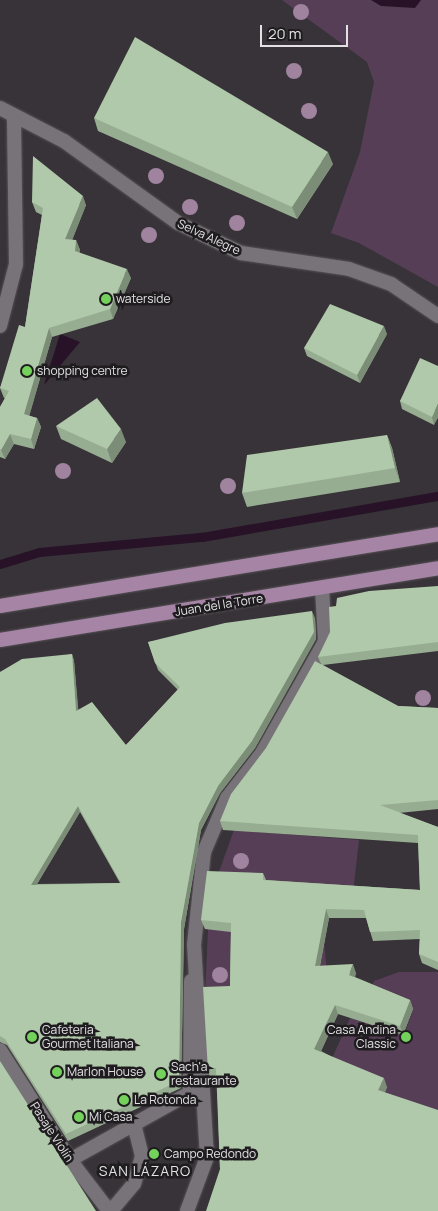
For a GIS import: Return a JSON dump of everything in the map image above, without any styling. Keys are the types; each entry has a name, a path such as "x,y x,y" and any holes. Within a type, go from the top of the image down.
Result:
{"main road":[{"path":"0,606 438,534"},
{"name":"Juan del la Torre","path":"0,640 438,568"}],"street":[{"name":"Selva Alegre","path":"0,108 64,141 178,223 223,245 241,253 349,269 391,284 438,316"},
{"path":"0,326 16,264 14,116"},
{"path":"70,1160 134,1123 169,1108 190,1093 194,945 204,852 226,798 262,753 325,641 322,588"},
{"path":"187,1211 207,1157 194,945"},
{"name":"Pasaje Violín","path":"0,1050 70,1160 110,1211"},
{"path":"110,1211 134,1184 142,1156 134,1123"}],"shaded area":[{"path":"282,0 438,0 438,287 359,243 331,233 360,152 374,82 367,62"},
{"path":"371,0 421,0 415,8 381,6"},
{"path":"60,334 80,342 44,385"},
{"path":"234,830 359,840 353,893 216,880"},
{"path":"208,929 324,941 327,974 234,995 205,996"},
{"path":"399,972 438,972 438,1119 400,1106 330,1063 350,1018 405,1033 413,1009 370,991 374,981"}],"building":[{"path":"135,37 328,152 292,207 94,118"},
{"path":"33,156 83,196 65,239 76,240 75,251 127,269 110,309 49,328 24,414 37,418 31,439 10,434 1,450 0,407 9,391 0,388 19,325 25,327 43,208 32,202"},
{"path":"330,304 384,326 357,375 304,348"},
{"path":"420,358 438,366 438,404 432,417 400,401"},
{"path":"97,398 121,429 107,449 56,426"},
{"path":"387,435 395,468 242,493 247,455"},
{"path":"438,586 438,642 318,657 330,632 329,607 336,606 337,598 369,591"},
{"path":"312,611 314,632 252,741 218,786 199,823 181,922 179,1081 66,1134 5,1039 0,1036 0,672 22,659 72,654 76,711 92,702 126,745 180,687 155,663 148,642 225,623","holes":["78,806 121,883 31,885"]},
{"path":"315,661 398,706 438,708 438,800 380,805 438,827 438,962 419,954 420,930 370,932 364,910 326,909 315,966 353,964 349,975 410,1000 400,1026 335,1005 314,1049 384,1078 378,1090 438,1110 438,1211 206,1211 220,1169 216,1068 208,1071 203,987 230,986 231,923 201,920 207,871 263,873 263,880 420,890 418,835 220,821 231,794 266,748"},
{"path":"0,1061 96,1211 0,1211"}],"waterway":[{"path":"0,564 39,552 202,537 438,496"}],"place":[{"name":"waterside","path":"106,299"},
{"name":"shopping centre","path":"27,371"},
{"name":"Cafeteria Gourmet Italiana","path":"32,1037"},
{"name":"Casa Andina Classic","path":"406,1037"},
{"name":"Marlon House","path":"57,1072"},
{"name":"Sach'a restaurante","path":"161,1074"},
{"name":"La Rotonda","path":"124,1100"},
{"name":"Mi Casa","path":"79,1117"},
{"name":"Campo Redondo","path":"154,1154"}],"district":[{"name":"SAN LÁZARO","path":"145,1171"}]}
